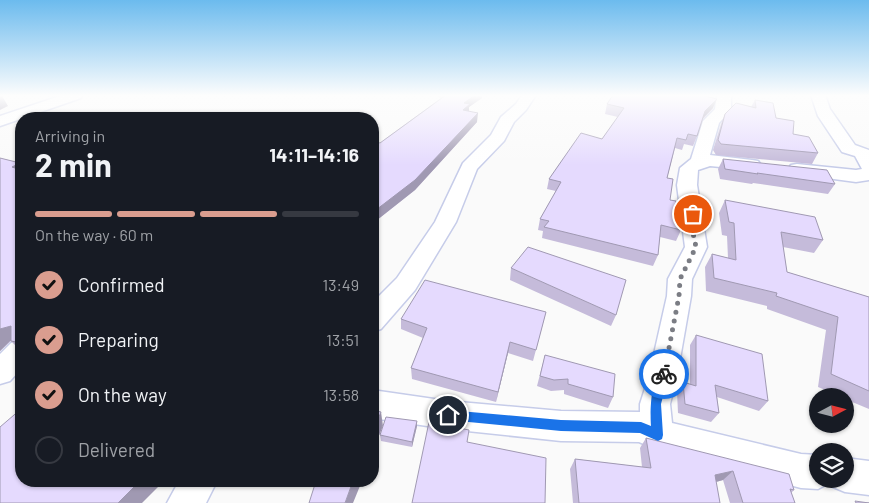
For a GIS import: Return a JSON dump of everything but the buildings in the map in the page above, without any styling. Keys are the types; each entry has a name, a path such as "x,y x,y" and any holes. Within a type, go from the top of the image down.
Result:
{"street":[{"path":"379,313 406,284 445,222 470,167 498,138 509,118"},
{"path":"699,162 713,118"},
{"path":"658,435 655,404 663,376 679,296 680,279 696,247 687,185 689,168 699,162 711,161 868,174 862,153 848,148 829,118"},
{"path":"0,372 15,357"},
{"path":"0,376 15,377"},
{"path":"379,405 448,415 551,425 641,427 658,435 809,471"},
{"path":"854,476 869,478"},
{"path":"185,503 196,487"}],"way so far":[{"path":"664,374 679,296 680,279 696,247 692,228 693,214"}],"route":[{"path":"448,415 561,426 641,427 658,435 655,404 664,374"}]}
